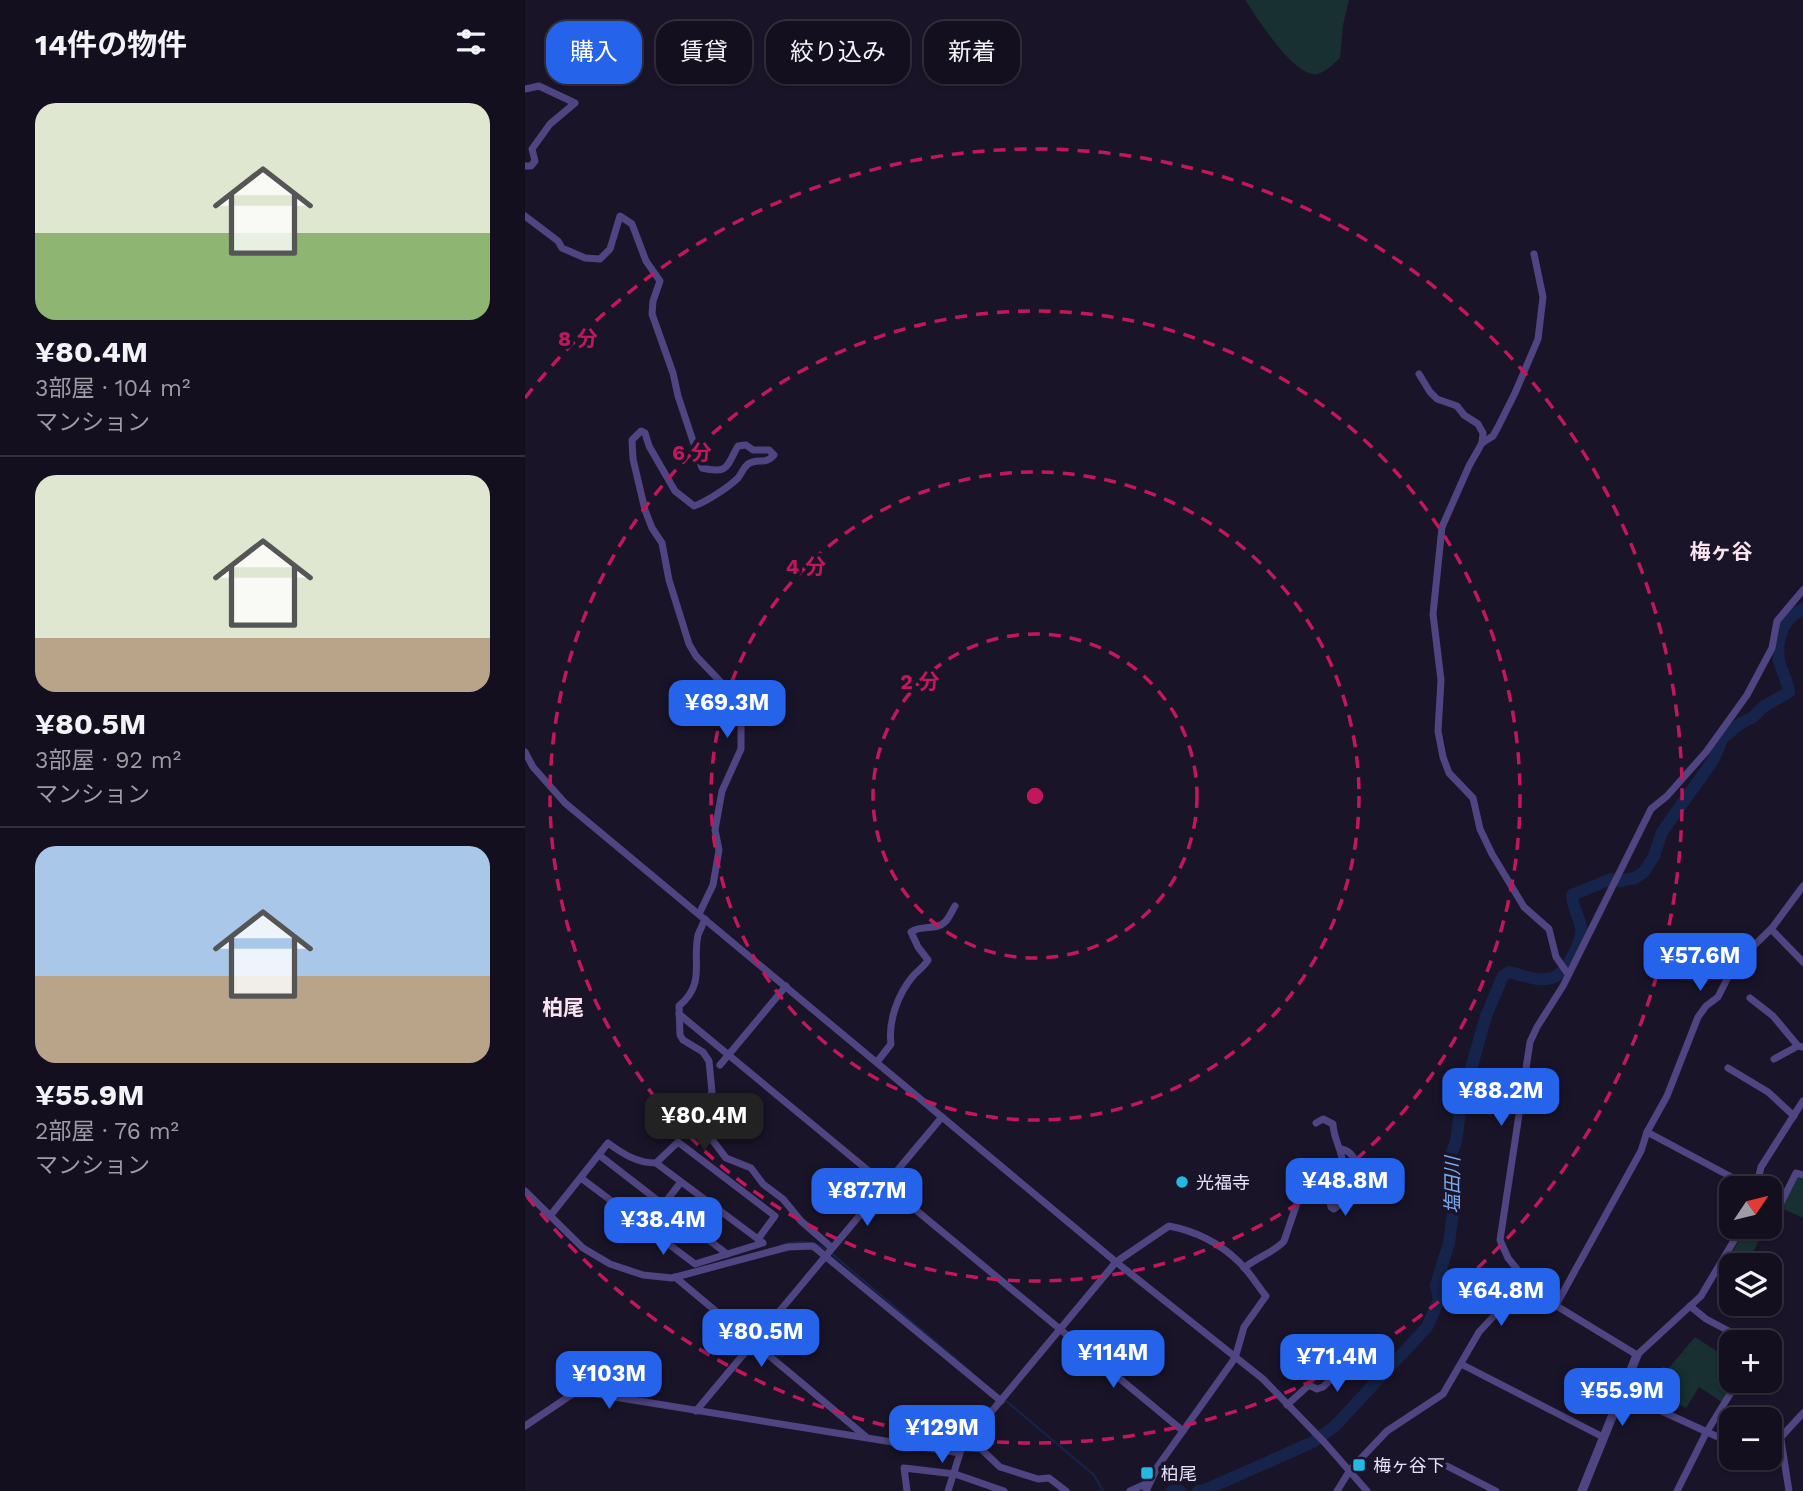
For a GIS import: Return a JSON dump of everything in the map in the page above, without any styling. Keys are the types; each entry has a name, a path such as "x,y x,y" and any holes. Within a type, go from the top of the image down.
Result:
{"street":[{"path":"525,89 539,86 575,103 550,124 532,149 535,161 531,166 525,166"},
{"path":"525,216 558,241 562,248 585,258 600,259 610,249 620,216 632,225 646,261 660,281 652,314 702,468 726,468 738,446 769,450 774,454 765,462 754,462 745,466 738,478 703,503 694,506 675,491 649,446 645,433 641,431 632,440 633,458 645,510 652,528 663,543 669,580 689,644 696,656 734,696 741,717 740,749 722,791 715,830 719,850 713,886 698,936 695,982 690,997 679,1006 680,1035 683,1040 696,1046 709,1060 712,1092 702,1110 702,1128 726,1158 751,1168 763,1184 783,1199 801,1221 832,1248"},
{"path":"1482,443 1493,436 1498,428 1538,339 1543,297 1534,254"},
{"path":"1419,374 1437,399 1457,406 1464,415 1478,424 1483,433 1482,443 1442,527 1433,614 1442,691 1438,731 1443,757 1449,773 1473,798 1480,829 1524,907 1549,929 1556,957 1568,974"},
{"path":"1637,1355 1537,1294 1508,1258 1500,1240 1514,1133 1530,1042 1568,974 1651,809 1667,796 1706,752 1747,695 1772,648 1777,621 1803,590"},
{"path":"525,752 533,766 565,803 1116,1262 1263,1379 1367,1491"},
{"path":"1556,1305 1641,1151 1647,1132 1667,1096 1698,1017 1706,1006 1718,997 1734,965 1771,929 1803,886"},
{"path":"877,1062 891,1044 889,1030 898,1002 913,975 928,960 911,932 916,928 939,926 945,922 955,906"},
{"path":"1771,929 1803,962"},
{"path":"720,1065 786,986"},
{"path":"1750,998 1767,1010 1800,1047 1774,1059"},
{"path":"679,1014 1183,1431"},
{"path":"1728,1068 1767,1092 1794,1116"},
{"path":"1759,1176 1803,1101"},
{"path":"696,1411 942,1117"},
{"path":"1316,1122 1323,1119 1333,1124 1335,1144 1353,1154 1357,1175 1361,1183 1365,1183 1368,1188"},
{"path":"1647,1132 1731,1176"},
{"path":"581,1178 695,1264 761,1241 775,1216 678,1142 656,1163"},
{"path":"551,1216 608,1143 633,1159 656,1163 772,1250"},
{"path":"1244,1268 1257,1257 1279,1247 1284,1241 1308,1171 1314,1172 1320,1188 1328,1195 1331,1208 1338,1206 1344,1169 1341,1149"},
{"path":"599,1155 727,1254"},
{"path":"1782,1201 1796,1172 1803,1175"},
{"path":"646,1227 681,1182"},
{"path":"525,1191 583,1248 610,1264 643,1275 675,1277 772,1250 805,1245 819,1249 1001,1401"},
{"path":"949,1491 961,1450 1061,1328 1116,1262 1169,1226 1191,1231 1209,1240 1244,1268 1266,1297 1244,1327 1235,1358 1158,1466 1148,1487 1130,1491"},
{"path":"1582,1491 1620,1391 1637,1355 1701,1296 1735,1239"},
{"path":"675,1277 867,1438"},
{"path":"1337,1491 1350,1470 1387,1431 1443,1394 1479,1332 1526,1280"},
{"path":"1690,1306 1721,1330"},
{"path":"1287,1405 1309,1385 1317,1389 1323,1387 1349,1362 1351,1353"},
{"path":"1461,1364 1602,1437"},
{"path":"525,1426 577,1391 867,1438 961,1450 981,1449 1000,1467 1038,1479 1049,1478 1066,1491"},
{"path":"1620,1391 1719,1438"},
{"path":"1677,1491 1706,1433 1731,1393"},
{"path":"1782,1439 1803,1413"},
{"path":"1782,1446 1789,1491"},
{"path":"1447,1466 1496,1491"},
{"path":"907,1491 904,1468 955,1474 1004,1491"}],"green space":[{"path":"1245,0 1349,0 1340,58 1317,74 1308,73 1298,67 1277,45"},
{"path":"1797,1176 1803,1179 1803,1218 1782,1208"},
{"path":"1740,1239 1759,1239 1753,1253 1732,1253"},
{"path":"1695,1337 1719,1353 1719,1393 1728,1393 1722,1402 1699,1387 1686,1408 1656,1393 1649,1385 1663,1366 1668,1369"}],"waterway":[{"name":"塩田川","path":"1198,1491 1313,1442 1335,1426 1427,1327 1439,1300 1436,1285 1449,1243 1455,1198 1449,1159 1456,1142 1461,1104 1486,1016 1503,976 1509,972 1530,978 1548,979 1562,972 1574,953 1581,934 1572,895 1611,879 1620,881 1635,878 1644,872 1654,856 1662,832 1714,759 1722,739 1763,707 1789,692 1779,660 1780,637 1790,618 1803,609"},
{"path":"779,1246 804,1242 827,1250"},
{"path":"831,1253 971,1372"},
{"path":"1005,1400 1094,1475 1103,1491"},
{"name":"塩田川","path":"1172,1491 1180,1491"}],"place":[{"name":"光福寺","path":"1182,1182"},
{"name":"梅ヶ谷下","path":"1359,1465"},
{"name":"柏尾","path":"1147,1473"}],"district":[{"name":"梅ヶ谷","path":"1721,551"},
{"name":"柏尾","path":"563,1007"}]}
